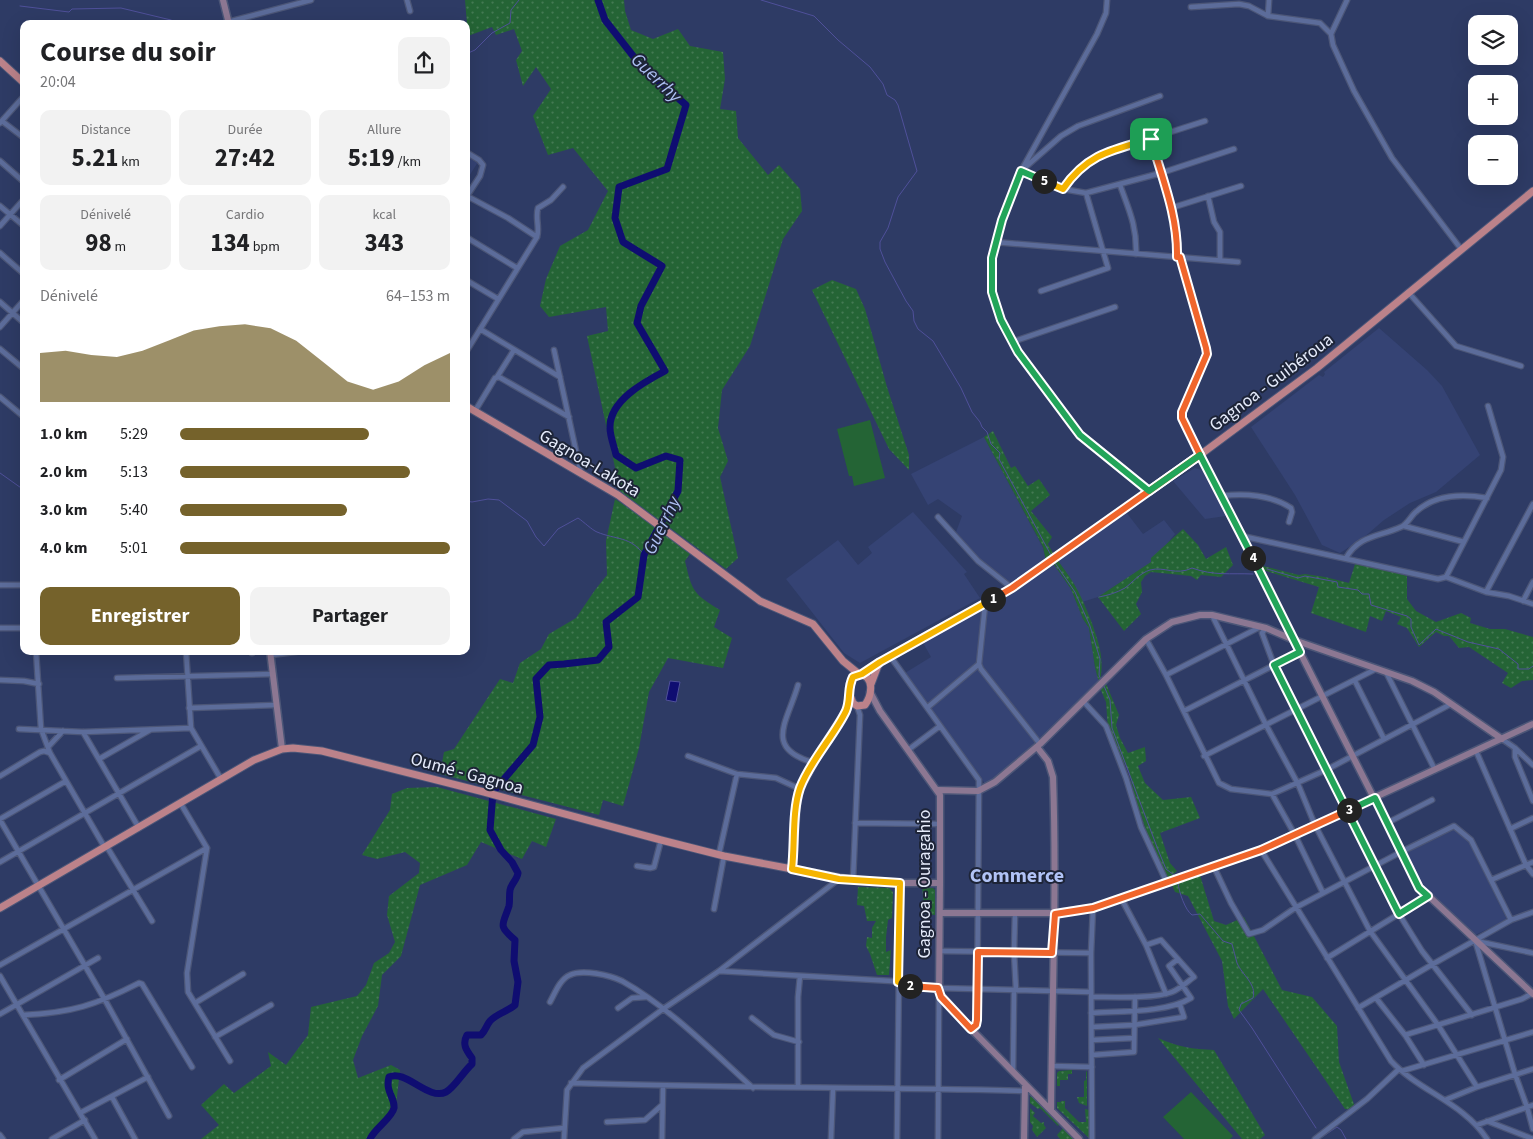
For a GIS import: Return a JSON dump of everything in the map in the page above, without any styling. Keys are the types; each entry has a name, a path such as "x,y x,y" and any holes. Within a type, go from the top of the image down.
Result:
{"main road":[{"path":"1,63 20,80"},
{"name":"Gagnoa - Guibéroua","path":"860,674 985,605 1012,588 1200,455 1303,379 1533,191"},
{"name":"Gagnoa-Lakota","path":"470,408 618,495 760,601 813,624 846,665 860,674"},
{"name":"Gagnoa-Lakota","path":"838,655 847,670 850,692"},
{"path":"846,711 862,706 870,692 879,663"},
{"path":"792,869 797,803 800,789 846,711 852,679 860,674 867,677 871,684"},
{"path":"850,692 852,702 862,706"},
{"name":"Oumé - Gagnoa","path":"0,908 254,760 293,748 322,751 661,840 721,855 792,869"}],"street":[{"path":"223,0 227,20"},
{"path":"239,20 311,0"},
{"path":"407,0 410,11"},
{"path":"1107,0 1106,13 1097,34 1021,171 995,242 992,258 992,292 1001,320 1012,342 1080,435 1149,491"},
{"path":"1268,16 1269,0"},
{"path":"1347,0 1331,34 1333,46 1354,91 1392,158 1461,249"},
{"path":"1191,7 1238,4 1249,6 1268,16 1317,22 1331,34"},
{"path":"1021,171 1061,136 1078,126 1160,96"},
{"path":"20,101 1,122 20,135"},
{"path":"1063,189 1081,166 1099,155 1205,121"},
{"path":"1151,139 1171,208 1176,232 1178,257 1207,354 1182,412 1182,418 1419,888 1533,994 1405,1035"},
{"path":"1021,171 1063,189 1086,193 1161,173 1234,148"},
{"path":"470,154 483,165 480,176 470,191"},
{"path":"0,161 20,178"},
{"path":"1120,185 1134,224 1136,254"},
{"path":"470,346 538,233 536,218 538,208 552,200 563,186"},
{"path":"1171,208 1241,186"},
{"path":"1041,291 1108,268 1086,193"},
{"path":"1208,196 1214,222 1220,232 1220,260"},
{"path":"470,198 508,218 536,237"},
{"path":"0,226 20,203"},
{"path":"0,206 20,223"},
{"path":"470,239 517,268"},
{"path":"995,242 1238,262"},
{"path":"0,253 20,270"},
{"path":"470,282 498,299"},
{"path":"1408,292 1456,346 1521,366"},
{"path":"0,302 20,320"},
{"path":"0,327 20,304"},
{"path":"1012,342 1115,308"},
{"path":"480,329 560,377"},
{"path":"0,349 20,366"},
{"path":"475,411 514,350"},
{"path":"554,350 581,474"},
{"path":"497,377 568,417"},
{"path":"0,397 20,414"},
{"path":"1446,577 1503,463 1503,457 1488,406"},
{"path":"1222,496 1233,494 1252,496 1286,504 1291,508 1292,512 1289,522"},
{"path":"1346,558 1352,547 1360,542 1404,526 1418,510 1443,498 1475,496 1487,498"},
{"path":"1486,592 1533,504"},
{"path":"938,517 978,561 1012,588"},
{"path":"1404,526 1464,542"},
{"path":"1242,536 1438,579 1446,577 1486,592 1533,604"},
{"path":"1524,601 1533,582"},
{"path":"0,585 20,585"},
{"path":"985,605 979,664 984,675 1048,761 1053,777 1055,914 1052,953 1051,1110"},
{"path":"938,790 978,791 1006,774 1038,746 1146,640 1172,622 1200,614 1263,627 1294,640 1423,685 1515,748 1533,765"},
{"path":"1212,615 1370,931 1438,1025 1477,1087"},
{"path":"1166,675 1263,627"},
{"path":"1263,627 1262,633 1274,665 1399,914 1411,936 1472,1014"},
{"path":"0,628 20,628"},
{"path":"1146,640 1166,675 1204,756 1220,785 1231,789 1272,794 1298,784 1450,704"},
{"path":"1184,711 1300,652"},
{"path":"36,655 41,729 50,753 84,813 152,921"},
{"path":"186,655 191,728 222,780"},
{"path":"270,655 282,750"},
{"path":"890,656 979,780 978,989 977,1020 976,1025 971,1029"},
{"path":"928,707 979,664"},
{"path":"1204,756 1376,669"},
{"path":"1386,672 1435,770"},
{"path":"118,678 273,674"},
{"path":"0,680 39,684"},
{"path":"1355,681 1384,739"},
{"path":"798,686 786,716 784,726 785,746 788,751 797,757 815,762"},
{"name":"Gagnoa - Ouragahio","path":"870,692 880,711 940,795 938,990"},
{"path":"1083,701 1106,726 1126,778 1141,827 1167,883"},
{"path":"189,708 276,705"},
{"path":"853,880 860,716 862,706 880,711"},
{"path":"940,913 1055,914 1093,908 1261,850 1533,724"},
{"path":"908,750 940,726"},
{"path":"19,729 83,732 191,728"},
{"path":"99,759 152,729"},
{"path":"48,747 63,731"},
{"path":"83,732 139,828"},
{"path":"0,862 201,746"},
{"path":"1515,748 1514,757 1533,801"},
{"path":"1476,751 1526,865 1533,874"},
{"path":"0,776 40,752 50,753"},
{"path":"688,756 737,774 776,778 800,789"},
{"path":"714,909 721,855 737,774"},
{"path":"66,781 0,819 105,1000 169,1116"},
{"path":"1272,794 1295,835 1323,893"},
{"path":"1386,823 1432,800"},
{"path":"181,804 207,848 187,973 188,992 230,1061"},
{"path":"1510,829 1533,818"},
{"path":"855,823 940,824"},
{"path":"1214,867 1231,903 1249,934 1264,930 1295,908 1454,826 1471,840 1511,920"},
{"path":"637,866 654,867 661,840"},
{"path":"0,965 207,848"},
{"path":"1261,850 1391,1061 1477,1124 1487,1139"},
{"path":"1491,880 1533,862"},
{"path":"792,869 839,879 900,883 940,882"},
{"path":"564,1139 566,1097 571,1083 583,1068 718,971 839,879"},
{"path":"897,1139 900,883"},
{"path":"1327,958 1428,896"},
{"path":"1121,898 1146,946 1166,994"},
{"path":"1092,1139 1091,953 1093,908"},
{"path":"1358,1008 1511,920 1533,912"},
{"path":"1013,1071 1015,914"},
{"path":"718,971 898,982 907,986 938,990 1052,991 1135,997 1172,992 1194,977 1161,940 1146,946"},
{"path":"1475,940 1533,953"},
{"path":"1475,940 1515,1074 1530,1106 1533,1129"},
{"path":"939,952 1091,953"},
{"path":"0,1014 98,958"},
{"path":"1092,1013 1134,1011 1180,1005 1191,998 1169,966 1178,959"},
{"path":"550,1002 561,982 568,975 581,972 594,973 620,980 663,1009 753,1088"},
{"path":"195,1003 243,974"},
{"path":"0,976 95,1139"},
{"path":"798,1088 798,997 800,976"},
{"path":"23,1015 50,1014 76,1010 105,1000 139,983 142,984 192,1067"},
{"path":"938,990 971,1029 1013,1071 1025,1087 1080,1139"},
{"path":"938,990 938,1139"},
{"path":"618,1008 632,998 646,997"},
{"path":"1092,1055 1134,1052 1135,997"},
{"path":"1376,998 1405,1035 1424,1065"},
{"path":"216,1037 271,1005"},
{"path":"1092,1027 1134,1025 1184,1017 1180,1005"},
{"path":"752,1018 774,1034 799,1042"},
{"path":"1315,1139 1401,1070 1424,1065 1533,1032"},
{"path":"1092,1040 1134,1038"},
{"path":"60,1080 127,1039"},
{"path":"1051,1066 1092,1067"},
{"path":"1445,1100 1477,1087 1533,1069"},
{"path":"80,1112 148,1077"},
{"path":"571,1083 753,1088 938,1089 1025,1087"},
{"path":"662,1086 662,1139"},
{"path":"1024,1139 1025,1087"},
{"path":"830,1139 833,1088"},
{"path":"112,1097 136,1139"},
{"path":"607,1122 645,1120 662,1105"},
{"path":"1477,1124 1530,1106"},
{"path":"52,1139 85,1120"},
{"path":"1487,1121 1533,1139"},
{"path":"514,1139 523,1132 564,1128"},
{"path":"0,1134 2,1139"}],"shaded area":[{"path":"470,157 478,162 470,175"},
{"path":"1379,328 1427,370 1442,386 1480,455 1436,492 1410,503 1340,553 1322,545 1295,495 1251,427 1319,375 1323,377 1324,372"},
{"path":"984,437 1043,548 1046,561 1012,585 977,557 956,532 962,516 938,499 928,505 911,474"},
{"path":"1195,468 1202,470 1226,516 1205,519 1173,481"},
{"path":"913,512 967,572 964,574 980,598 860,663 844,653 786,579 838,540 858,565 872,553 868,547"},
{"path":"1126,512 1143,534 1164,520 1175,534 1152,562 1098,597 1082,602 1074,584 1056,558"},
{"path":"1053,563 1071,589 1083,619 1089,628 1099,683 1004,771 986,785 905,673 931,657 922,641 987,608 1012,593"},
{"path":"670,681 680,682 676,702 666,700"},
{"path":"1454,830 1469,842 1507,920 1475,935 1423,886 1406,853"}],"green space":[{"path":"465,0 624,0 625,11 631,30 653,39 678,29 690,46 723,52 725,79 720,109 736,111 738,138 768,175 779,165 800,189 802,211 783,239 750,346 722,390 718,428 728,461 720,477 738,558 726,569 620,491 587,336 608,331 606,307 549,317 540,306 546,279 560,246 588,230 608,191 573,148 548,155 533,116 551,89 536,67 523,86 516,60 522,51 514,29 496,35 492,27 470,35 470,20 467,20"},
{"path":"832,280 856,289 865,309 909,455 909,470 889,449 812,290"},
{"path":"870,420 885,478 854,486 852,476 849,476 837,429"},
{"path":"993,431 1011,468 1015,466 1028,486 1039,479 1050,495 1031,511 1052,537 1048,544 1054,555 1046,561 1043,547 984,437"},
{"path":"615,499 692,551 685,561 692,585 704,600 720,610 714,627 732,638 723,668 668,658 649,692 639,748 623,806 603,800 599,815 440,774 444,752 454,749 500,679 513,683 520,663 541,649 549,634 576,618 607,575 606,541"},
{"path":"1183,529 1198,545 1206,559 1226,547 1233,565 1221,577 1201,575 1197,580 1191,576 1151,572 1141,582 1142,592 1136,604 1141,614 1124,631 1098,597 1151,562 1151,558"},
{"path":"1056,558 1078,590 1094,630 1101,659 1099,683 1089,628 1083,619 1071,589 1053,563"},
{"path":"1356,561 1407,576 1407,599 1416,611 1436,622 1461,613 1471,618 1470,623 1490,629 1505,629 1533,637 1533,680 1522,681 1511,688 1502,683 1508,673 1469,647 1459,648 1449,636 1436,632 1419,647 1407,628 1397,624 1401,617 1386,611 1382,621 1370,616 1366,632 1311,613 1319,587 1263,570 1263,566 1299,575 1325,577 1349,583"},
{"path":"1105,681 1119,715 1116,725 1120,738 1128,753 1145,747 1146,761 1138,766 1145,783 1163,800 1191,797 1200,818 1160,833 1170,863 1177,871 1168,879 1152,848 1134,794 1129,771 1115,747 1108,729 1106,702 1100,688"},
{"path":"437,787 556,819 546,847 532,841 522,859 481,842 467,865 420,885 401,956 382,975 378,1006 362,1036 353,1060 358,1078 391,1065 400,1070 395,1114 376,1132 373,1139 201,1139 219,1125 201,1105 224,1084 234,1093 271,1066 268,1052 286,1065 308,1035 311,1007 357,996 366,985 374,963 389,953 395,942 387,915 389,896 419,873 420,863 405,852 377,859 362,855 390,810 392,794 407,788"},
{"path":"1199,872 1214,921 1226,925 1244,917 1282,990 1312,997 1337,1026 1339,1062 1356,1110 1345,1109 1263,989 1234,1019 1228,1006 1222,961 1188,896 1175,892 1172,885 1180,879"},
{"path":"858,887 889,888 893,892 892,918 888,920 886,937 886,952 891,950 889,975 877,975 866,946 867,937 872,938 872,928 876,921 867,921 864,906 857,905"},
{"path":"922,887 935,890 935,915 925,914"},
{"path":"1158,1038 1185,1047 1214,1050 1265,1135 1260,1139 1242,1139"},
{"path":"1072,1070 1072,1074 1068,1074 1068,1080 1060,1080 1060,1086 1057,1086 1057,1073 1059,1071"},
{"path":"1086,1071 1087,1106 1079,1103 1077,1097 1084,1097"},
{"path":"1191,1092 1233,1136 1230,1139 1184,1139 1163,1117"},
{"path":"1032,1096 1060,1123 1058,1126 1040,1108 1038,1109 1030,1103 1030,1097"},
{"path":"1065,1101 1065,1108 1079,1122 1086,1122 1085,1109 1089,1110 1089,1138 1057,1108 1057,1102"},
{"path":"1030,1108 1035,1113 1033,1116 1041,1123 1044,1122 1046,1128 1037,1137 1032,1130 1033,1126 1030,1122"},
{"path":"1064,1127 1076,1139 1060,1139 1057,1135"}],"waterway":[{"path":"470,52 475,50 492,33 510,23 511,10 519,0"},
{"name":"Guerrhy","path":"370,1139 393,1112 394,1104 388,1087 389,1077 403,1077 439,1094 446,1092 472,1064 472,1058 466,1050 467,1035 481,1035 493,1019 515,1005 518,982 514,961 515,940 506,931 503,924 509,906 511,888 518,873 512,862 501,850 490,830 493,792 533,745 540,717 536,679 549,665 598,660 609,647 606,622 638,597 644,555 678,491 680,460 666,456 636,468 616,455 610,428 611,418 621,401 638,387 665,371 637,323 641,306 662,266 623,242 615,218 619,187 667,169 686,105 641,66 605,20 598,0"},
{"path":"761,0 814,16 838,40 870,67 883,84 887,95 895,100 898,105 917,171 898,197 888,228 880,242 880,249 885,262 913,311 914,321 918,329 933,341 961,388 972,412 987,432 991,444 1000,453 999,459 1052,557"},
{"path":"20,6 69,12 72,9 121,8 171,20"},
{"path":"0,473 20,487"},
{"path":"470,502 488,499 499,500 527,521 536,537 544,546 558,529 578,518 597,532 628,541 644,555"},
{"path":"1055,563 1075,592 1090,626 1100,659 1099,675 1101,680"},
{"path":"1099,597 1122,590 1143,573 1155,569 1181,571 1192,568 1215,573 1253,574"},
{"path":"1267,569 1298,578 1305,576 1337,582 1338,587 1358,590 1362,594 1369,594 1371,605 1407,616 1411,619 1411,627 1419,645 1436,629 1468,642 1499,649 1518,664 1518,669 1529,669 1533,666"},
{"path":"1104,686 1110,700 1112,728 1166,869 1174,875"},
{"path":"1178,883 1183,901 1189,913 1192,915 1200,914 1223,941 1232,944 1237,963 1251,984 1254,993 1253,998 1241,1004 1239,1010 1316,1128"},
{"path":"1322,1137 1337,1127 1346,1139"}],"district":[{"name":"Commerce","path":"1017,875"}],"route":[{"path":"1151,139 1099,155 1081,166 1063,189 1021,171 1002,220 992,258 991,282 996,306 1005,329 1018,352 1080,435 1149,491 1200,455 1300,652 1274,665 1346,811 1399,914 1428,896 1419,888 1375,798 1346,811 1295,835 1261,850 1093,908 1055,914 1052,953 978,952 977,1020 976,1025 971,1029 941,997 938,993 938,988 907,986 898,982 900,883 839,879 792,869 797,803 804,779 846,711 853,677 862,674 1012,588 1200,455 1184,423 1182,412 1207,354 1180,257 1177,257 1175,221 1151,139"}]}
